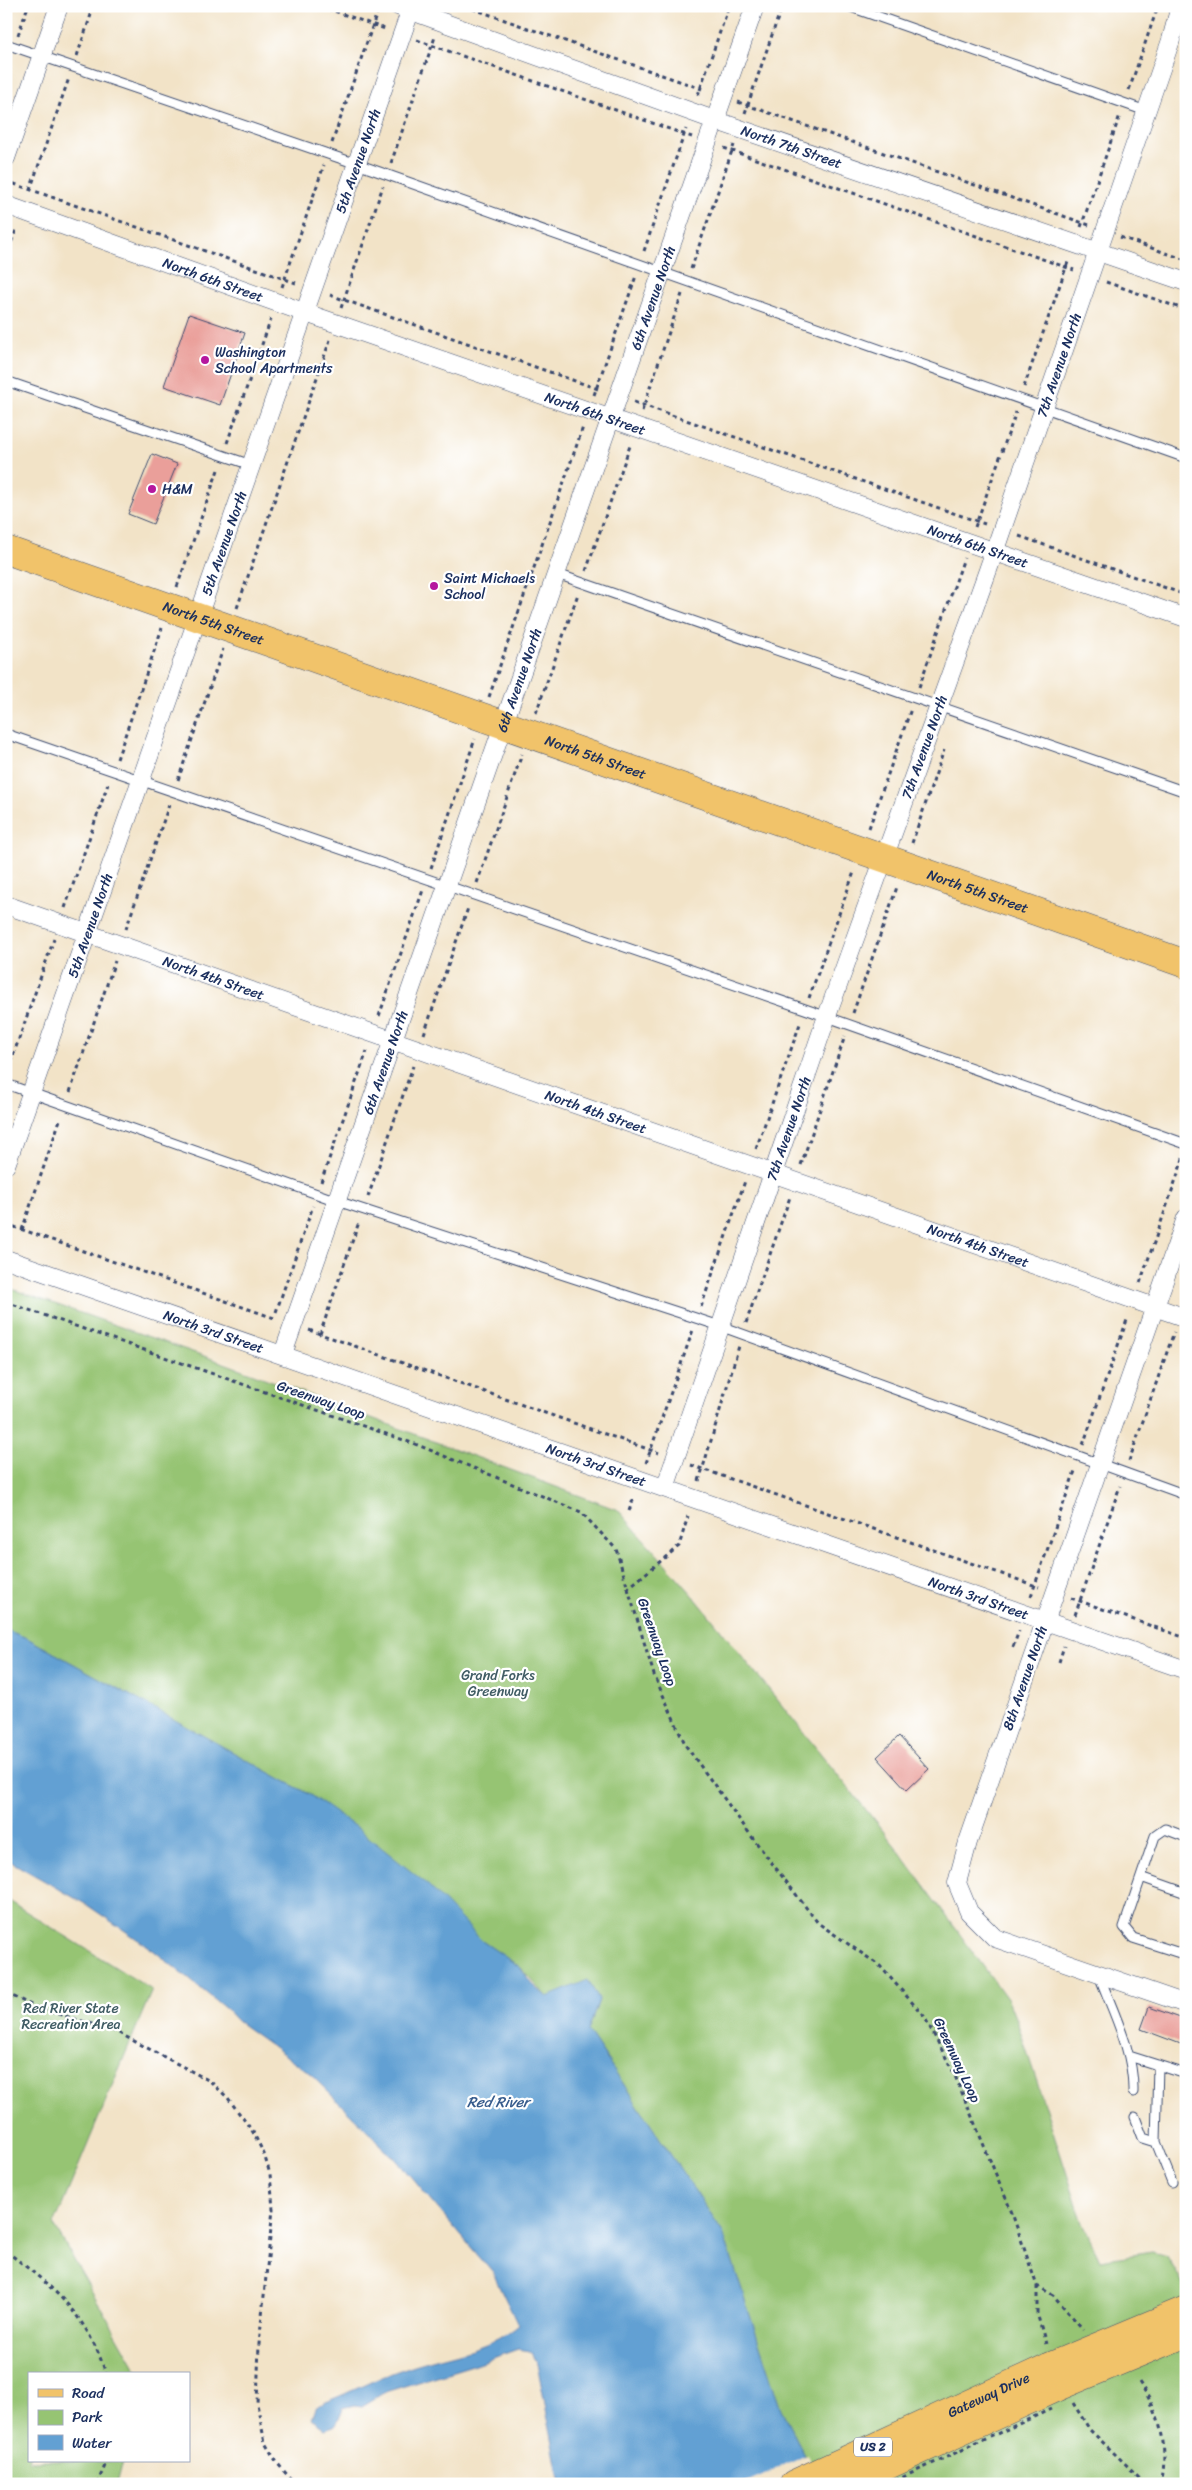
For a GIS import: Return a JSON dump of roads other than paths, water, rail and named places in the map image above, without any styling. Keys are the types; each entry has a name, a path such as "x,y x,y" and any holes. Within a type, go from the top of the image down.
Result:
{"main road":[{"name":"North 5th Street","path":"6,550 1186,964"},
{"name":"Gateway Drive","path":"1061,2387 1186,2310"},
{"name":"Gateway Drive","path":"794,2484 952,2422 1061,2387 1186,2333"},
{"name":"Gateway Drive","path":"847,2484 952,2422"}],"street":[{"path":"6,158 59,6"},
{"name":"6th Avenue North","path":"283,1354 447,886 492,722 557,574 620,396 706,142 755,6"},
{"name":"7th Avenue North","path":"665,1488 827,1016 1090,276 1180,6"},
{"name":"5th Avenue North","path":"6,1165 197,617 306,313 402,35 407,8"},
{"name":"North 7th Street","path":"407,8 714,120 1186,282"},
{"name":"North 6th Street","path":"14,208 306,313 1012,556 1186,618"},
{"name":"North 4th Street","path":"6,905 1186,1318"},
{"name":"8th Avenue North","path":"1186,1218 968,1842 957,1883 969,1912 994,1938 1186,2004"},
{"name":"North 3rd Street","path":"6,1259 1186,1670"}],"lane":[{"path":"848,6 1146,111"},
{"path":"6,44 357,164 1186,458"},
{"path":"6,381 251,465"},
{"path":"557,574 1186,792"},
{"path":"6,734 827,1016 1186,1144"},
{"path":"6,1084 337,1201 720,1326 1186,1496"},
{"path":"1186,1837 1164,1829 1155,1836 1124,1927 1134,1938 1186,1955"},
{"path":"1141,1877 1186,1893"},
{"path":"1099,1974 1129,2056 1134,2078 1133,2092"},
{"path":"1129,2056 1186,2074"},
{"path":"1158,2065 1156,2142 1172,2182"},
{"path":"1135,2117 1144,2138 1156,2142"}],"water":[{"name":"Red River","path":"6,1630 27,1638 310,1795 357,1828 428,1885 482,1941 520,1967 529,1981 547,1997 588,1980 599,2000 588,2031 723,2233 780,2407 812,2469 813,2484 561,2484 537,2364 530,2351 518,2349 385,2392 362,2406 355,2405 343,2408 336,2425 325,2429 312,2419 316,2408 325,2402 420,2363 479,2347 506,2334 518,2325 493,2273 393,2156 384,2150 378,2141 306,2070 237,2021 226,2009 153,1950 87,1905 6,1859"}],"place":[{"name":"Washington School Apartments","path":"205,360"},
{"name":"H&M","path":"152,489"},
{"name":"Saint Michaels School","path":"434,586"}],"park label":[{"name":"Grand Forks Greenway","path":"498,1684"},
{"name":"Red River State Recreation Area","path":"71,2016"}]}
